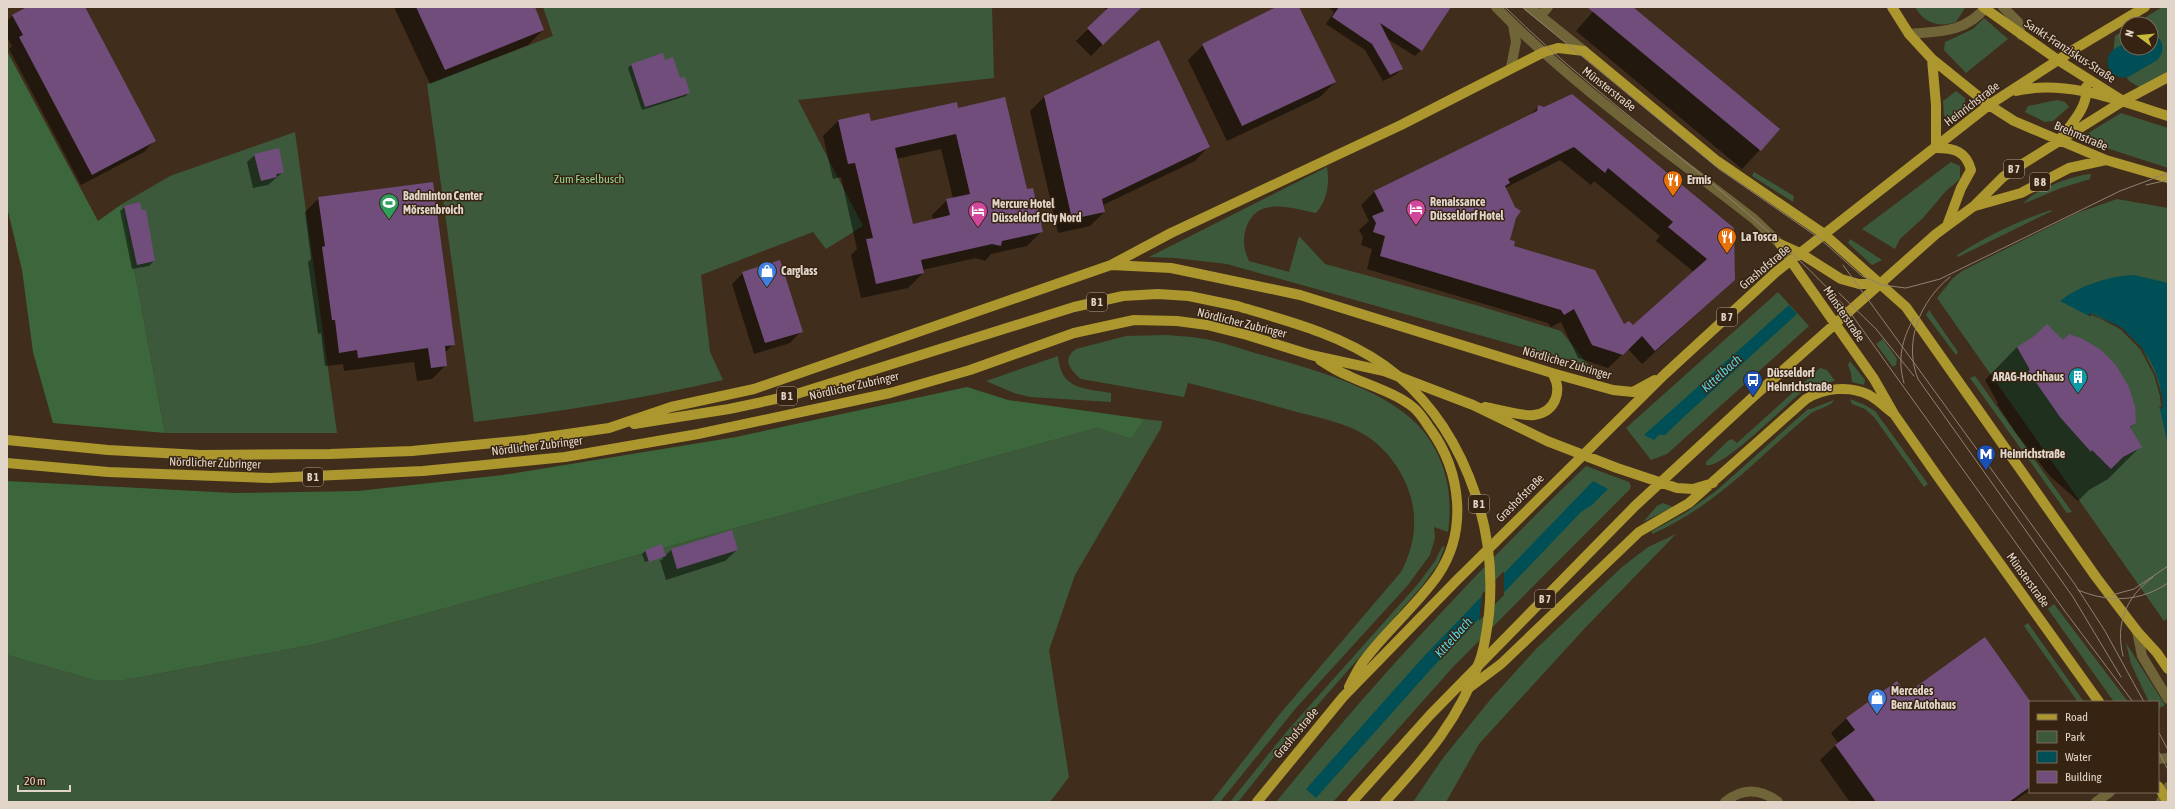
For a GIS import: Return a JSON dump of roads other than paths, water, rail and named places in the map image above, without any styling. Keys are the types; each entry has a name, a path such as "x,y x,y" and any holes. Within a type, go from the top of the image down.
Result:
{"main road":[{"name":"Heinrichstraße","path":"1824,234 1936,148 1989,105 2058,60 2145,7"},
{"name":"Sankt-Franziskus-Straße","path":"1985,8 2058,60 2123,101"},
{"path":"1897,10 1910,34 1932,59 1989,105"},
{"name":"Nördlicher Zubringer","path":"7,440 108,450 146,452 221,455 322,455 412,451 526,440 608,428 671,407 754,389 1111,265 1171,233 1401,125 1511,67 1544,52 1558,48 1584,51"},
{"name":"Münsterstraße","path":"1584,51 1717,161 1824,234 1848,253 1906,307 2137,631 2157,652 2168,669"},
{"path":"1932,59 1936,105 1936,148 1955,150 1964,154 1969,161 1971,170 1948,223"},
{"path":"2060,140 2084,104 2087,93 2084,81 2079,74"},
{"name":"B 7","path":"1352,802 1430,715 1660,482 1948,223 1974,206 2003,177 2123,101 2168,77"},
{"path":"2008,92 2032,87 2045,87 2087,93 2123,101 2168,116"},
{"name":"Brehmstraße","path":"1989,105 2020,124 2106,160 2168,178"},
{"name":"B 8","path":"1974,206 2021,193 2070,168 2106,160"},
{"name":"Grashofstraße","path":"1257,802 1343,697 1582,455 1665,374 1800,253 1824,234"},
{"path":"1780,244 1800,253 1847,282 1880,284"},
{"name":"Münsterstraße","path":"1791,261 1874,380 1894,414 2098,701"},
{"name":"Nördlicher Zubringer","path":"1111,265 1171,268 1300,295 1552,373 1623,392 1633,392 1665,374"},
{"name":"B 1","path":"608,428 729,409 790,396 852,378 1074,307 1123,296 1158,294 1188,296 1237,306 1331,336 1358,349 1385,366 1410,387 1446,433 1464,464 1477,496 1486,534 1491,594 1488,627 1481,659 1452,722 1414,770 1384,802"},
{"name":"Nördlicher Zubringer","path":"7,462 108,472 270,478 423,471 566,457 698,434 890,393 970,370 1074,333 1134,320 1177,321 1207,325 1247,335 1311,355 1384,371 1474,405 1582,455 1643,477 1677,488 1693,489 1713,483"},
{"name":"B 1","path":"1311,355 1348,376 1383,390 1414,408 1439,441 1449,460 1455,482 1457,501 1455,531 1450,551 1439,574 1426,591 1364,659 1343,697"},
{"path":"1474,405 1534,415 1547,409 1556,400 1558,386 1552,373"},
{"path":"1430,715 1501,664 1638,532 1688,503 1713,483 1806,399 1821,392 1845,390 1865,394 1894,414"},
{"path":"2159,787 2165,796"}],"street":[{"name":"Münsterstraße","path":"1496,7 1513,25 1563,70 1754,219 1780,244 1791,261"},
{"name":"Münsterstraße","path":"1529,7 1584,51"},
{"path":"1540,16 1548,7"},
{"path":"2004,7 2018,22 2021,35"},
{"path":"1910,34 1957,29 1965,26 1985,8"},
{"path":"1511,67 1516,42 1513,25"},
{"name":"Münsterstraße","path":"2137,631 2142,656 2168,699"},
{"path":"1725,802 1734,795 1745,791 1754,790 1765,794 1778,802"},
{"path":"2096,802 2109,793"}],"water":[{"path":"2134,275 2168,283 2167,441 2160,409 2163,408 2157,375 2142,349 2120,328 2091,313 2089,316 2060,301 2076,290 2095,282 2115,277"},
{"path":"1789,305 1797,314 1665,435 1659,435 1654,440 1644,435"},
{"path":"1593,481 1608,489 1592,505 1581,512 1432,668 1316,798 1306,789 1426,654"}],"waterway":[{"name":"Kittelbach","path":"2123,62 2133,56"}],"tram line":[{"path":"1505,7 1590,84 1724,193 1809,270 1849,311 2064,610 2132,701"},
{"path":"1522,7 1719,169 1819,238 1862,276 1882,285 1906,288 1940,279 2120,191 2168,173"},
{"path":"2146,185 2168,180"},
{"path":"1843,265 2074,583 2105,631 2143,701"},
{"path":"1950,277 1930,298 1917,323 1912,351 1918,379 2073,597 2121,677"},
{"path":"1839,293 1876,329 1914,376"},
{"path":"1904,383 1901,366 1902,349 1906,334 1914,318"},
{"path":"2112,595 2134,589 2168,566"},
{"path":"2123,656 2121,633 2125,612 2136,593 2153,577"},
{"path":"2078,590 2113,599 2135,597 2146,594 2168,583"},
{"path":"2159,733 2168,750"},
{"path":"2159,752 2168,770"}],"place":[{"name":"Ermis","path":"1673,197"},
{"name":"Badminton Center Mörsenbroich","path":"389,220"},
{"name":"Renaissance Düsseldorf Hotel","path":"1416,226"},
{"name":"Mercure Hotel Düsseldorf City Nord","path":"978,228"},
{"name":"La Tosca","path":"1727,254"},
{"name":"Carglass","path":"767,288"},
{"name":"ARAG-Hochhaus","path":"2078,394"},
{"name":"Düsseldorf Heinrichstraße","path":"1753,397"},
{"name":"Heinrichstraße","path":"1986,471"},
{"name":"Mercedes Benz Autohaus","path":"1877,715"}],"park label":[{"name":"Zum Faselbusch","path":"589,179"}]}
